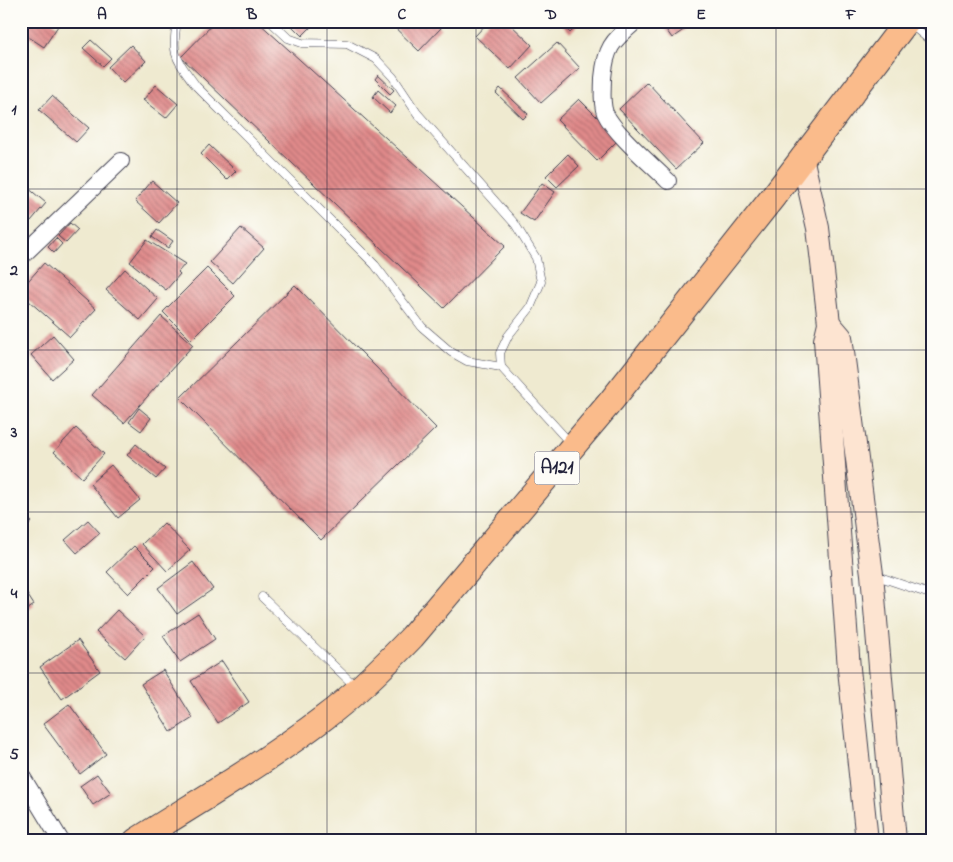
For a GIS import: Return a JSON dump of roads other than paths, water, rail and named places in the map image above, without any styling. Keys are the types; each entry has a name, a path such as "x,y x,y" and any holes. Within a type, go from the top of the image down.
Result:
{"main road":[{"name":"A121","path":"136,841 248,770 326,717 389,661 446,600 574,447 693,300 907,21"},
{"path":"802,158 818,228 830,323 825,340 849,669 867,841"},
{"path":"830,323 841,337 872,574 895,841"}],"street":[{"path":"636,21 616,39 605,56 602,93 605,112 617,129 668,181"},
{"path":"21,257 121,161"},
{"path":"21,774 61,841"}],"lane":[{"path":"177,21 173,42 174,56 196,86 375,265 422,327 451,352 467,361 501,366"},
{"path":"270,21 288,38 302,43 347,44 376,59 393,77 417,113 515,224 536,258 541,282 530,308 508,336 500,353 501,366 574,447"},
{"path":"907,21 932,42"},
{"path":"872,574 924,592 932,591"},
{"path":"262,597 358,689"}]}
